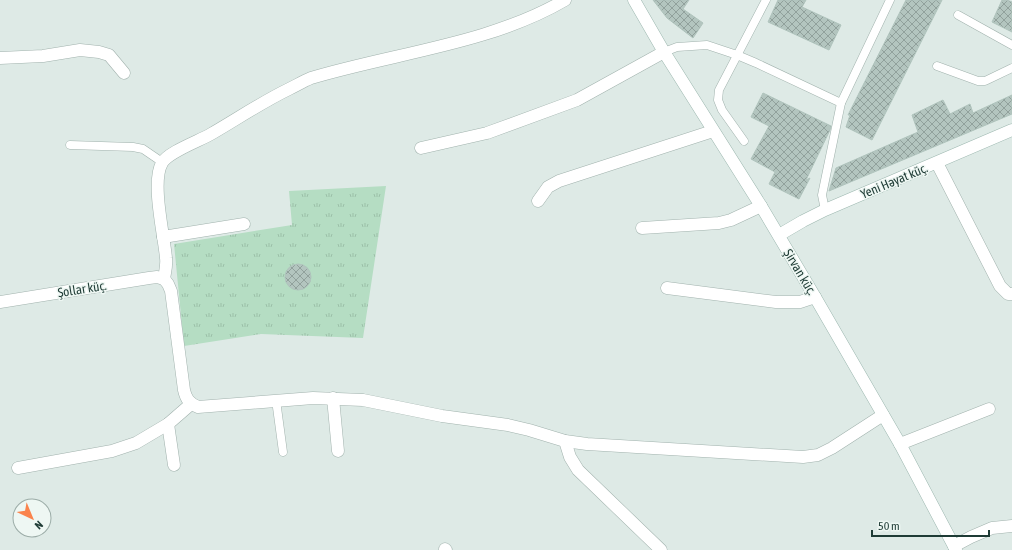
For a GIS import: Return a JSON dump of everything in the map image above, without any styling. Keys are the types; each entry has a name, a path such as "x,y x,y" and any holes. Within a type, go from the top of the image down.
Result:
{"street":[{"path":"565,0 554,7 516,23 471,38 309,79 274,96 210,135 171,154 162,162 157,176 166,259 164,279 171,291 186,399 191,404 198,407 276,400 333,398 363,400 442,416 508,425 565,441 586,444 803,457 818,456 883,415"},
{"name":"Şirvan küç.","path":"634,0 664,52 761,206 815,297 900,444 955,548"},
{"path":"0,58 43,56 80,50 99,52 110,55 124,73"},
{"path":"421,148 487,133 577,100 664,52"},
{"name":"Yeni Həyat küç.","path":"779,236 803,221 825,210 1012,130"},
{"path":"538,201 548,187 559,181 713,131"},
{"path":"937,163 1000,286 1008,294 1012,294"},
{"path":"642,228 719,223 731,220 761,206"},
{"path":"164,237 244,224"},
{"name":"Şollar küç.","path":"0,302 149,278 158,277 164,279"},
{"path":"667,288 776,302 800,302 815,297"},
{"path":"333,398 338,451"},
{"path":"18,468 112,451 136,443 168,424 191,404"},
{"path":"900,444 988,409"},
{"path":"168,424 174,465"},
{"path":"565,441 570,457 578,470 661,550"},
{"path":"955,548 971,537 992,528 1012,526"}],"lane":[{"path":"744,141 722,110 718,100 719,90 766,0"},
{"path":"825,210 822,195 841,103 890,0"},
{"path":"958,15 1012,45"},
{"path":"664,52 677,47 707,45 737,55 841,103"},
{"path":"937,66 978,81 985,81 1012,68"},
{"path":"70,145 133,147 143,149 162,162"},
{"path":"276,400 283,452"}],"green space":[{"path":"386,186 363,338 261,334 184,346 174,244 292,225 289,191"}],"building":[{"path":"653,0 689,0 683,9 703,23 693,38 667,18"},
{"path":"778,0 806,0 802,7 841,25 829,50 768,22"},
{"path":"906,0 942,0 872,140 846,127 850,115 848,115"},
{"path":"1002,0 1012,2 1012,32 992,22"},
{"path":"763,93 831,126 806,180 810,178 799,199 769,184 775,172 751,159 769,126 751,117"},
{"path":"1012,95 1012,114 829,191 836,168 918,132 912,115 943,100 950,114 970,104 973,113"},
{"path":"298,264 307,268 311,277 307,286 298,290 289,286 285,277 289,268"}]}
